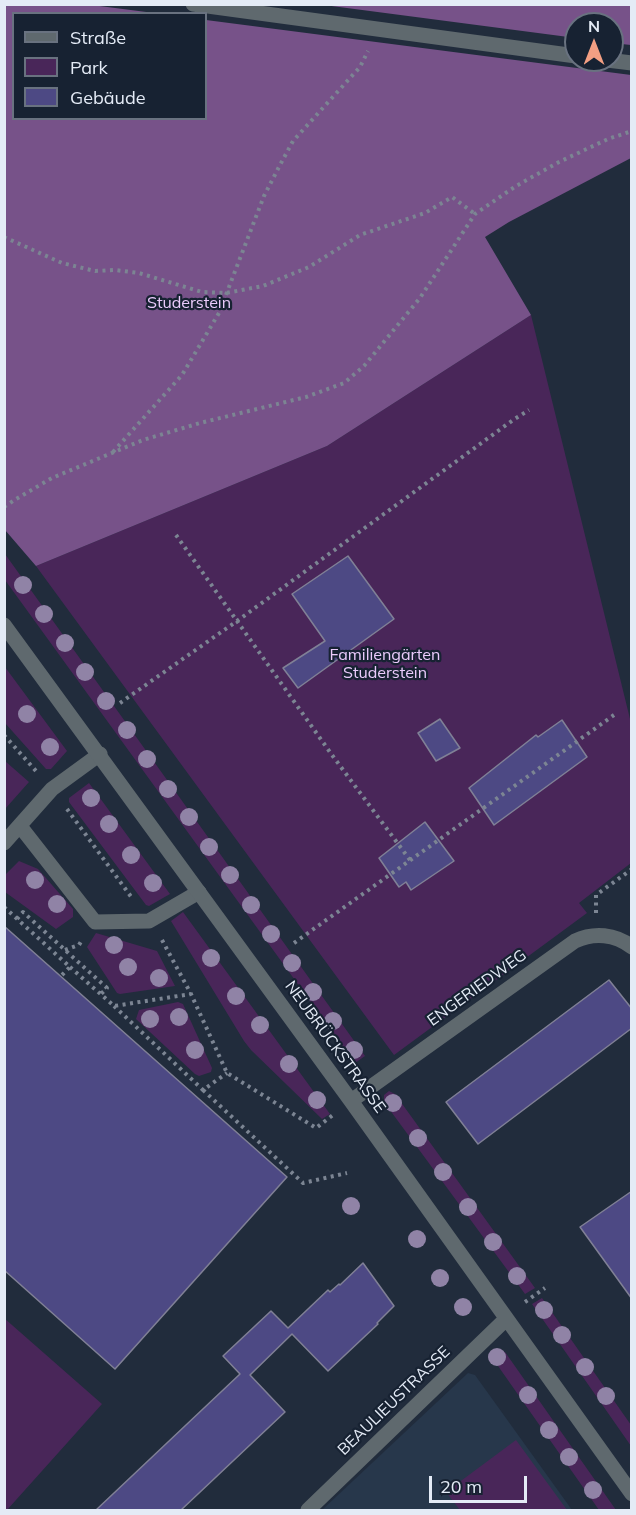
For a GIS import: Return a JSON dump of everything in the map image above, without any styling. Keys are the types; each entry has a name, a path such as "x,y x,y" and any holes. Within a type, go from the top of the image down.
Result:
{"street":[{"path":"193,4 564,54"},
{"name":"NEUBRÜCKSTRASSE","path":"4,625 351,1101 632,1494"},
{"path":"4,843 52,789 100,754"},
{"path":"20,826 95,922 148,921 199,892"},
{"name":"ENGERIEDWEG","path":"351,1101 575,941 590,936 607,936 623,941 632,948"},
{"name":"BEAULIEUSTRASSE","path":"308,1510 506,1319"}],"path":[{"path":"112,453 182,375 219,313 264,196 293,141 360,68 379,28"},
{"path":"4,507 52,478 143,440 200,423 306,397 344,383 364,366 420,297 475,214 516,186 559,162 608,139 632,131"},
{"path":"4,237 62,263 95,271 139,273 202,292 226,293 263,286 309,267 360,235 425,213 453,197 475,214"},
{"path":"120,703 237,621 489,436 529,410"},
{"path":"176,535 411,860"},
{"path":"294,943 614,715"},
{"path":"4,735 52,789 162,939 227,1073 316,1128 351,1101"},
{"path":"596,923 596,895 632,869"},
{"path":"4,907 101,994 303,1183 347,1173"},
{"path":"17,919 23,912 107,988 101,994"},
{"path":"61,976 70,967"},
{"path":"114,1006 190,994"},
{"path":"203,1090 227,1073"},
{"path":"524,1302 545,1288"}],"shaded area":[{"path":"468,1373 475,1375 572,1510 322,1510"}],"green space":[{"name":"Studerstein","path":"84,4 146,12 12,12 12,120 207,120 207,20 564,66 564,72 608,72 631,75 631,158 485,237 531,315 327,446 36,566 5,530 5,5"},
{"path":"324,5 631,5 631,45 624,44 624,12 564,12 564,36"},
{"name":"Familiengärten Studerstein","path":"531,315 631,723 631,863 579,903 587,913 394,1055 36,566 327,446"},
{"path":"5,554 365,1056 355,1063 5,580"},
{"path":"5,667 67,751 51,769 46,769 5,723"},
{"path":"5,761 29,782 5,809"},
{"path":"89,783 170,894 149,906 146,905 69,802 69,798"},
{"path":"19,861 38,869 73,909 73,917 56,929 5,892 5,875"},
{"path":"183,912 330,1114 322,1119 244,1041 171,921"},
{"path":"96,933 157,951 175,986 117,993 87,947"},
{"path":"178,1002 183,1004 212,1068 211,1072 199,1076 195,1074 136,1019 139,1010"},
{"path":"389,1091 395,1094 535,1288 525,1294 384,1102 384,1095"},
{"path":"542,1298 631,1425 631,1446 532,1304"},
{"path":"4,1318 102,1404 7,1510 4,1510"},
{"path":"494,1350 505,1352 616,1510 599,1510 491,1356"},
{"path":"516,1440 567,1510 460,1510 446,1492"}],"building":[{"path":"348,556 394,619 298,688 283,668 325,641 292,594"},
{"path":"440,719 460,748 436,761 418,733"},
{"path":"562,720 587,757 494,825 469,788 536,735 538,737"},
{"path":"425,822 454,861 411,890 406,882 399,887 379,858"},
{"path":"4,926 287,1177 115,1369 4,1270"},
{"path":"609,980 632,1009 632,1028 478,1144 446,1102"},
{"path":"632,1191 632,1299 580,1227"},
{"path":"363,1263 394,1306 328,1371 292,1334 250,1375 285,1412 181,1510 96,1510 240,1374 223,1356 271,1311 288,1328 328,1290 330,1292 340,1285"}]}
